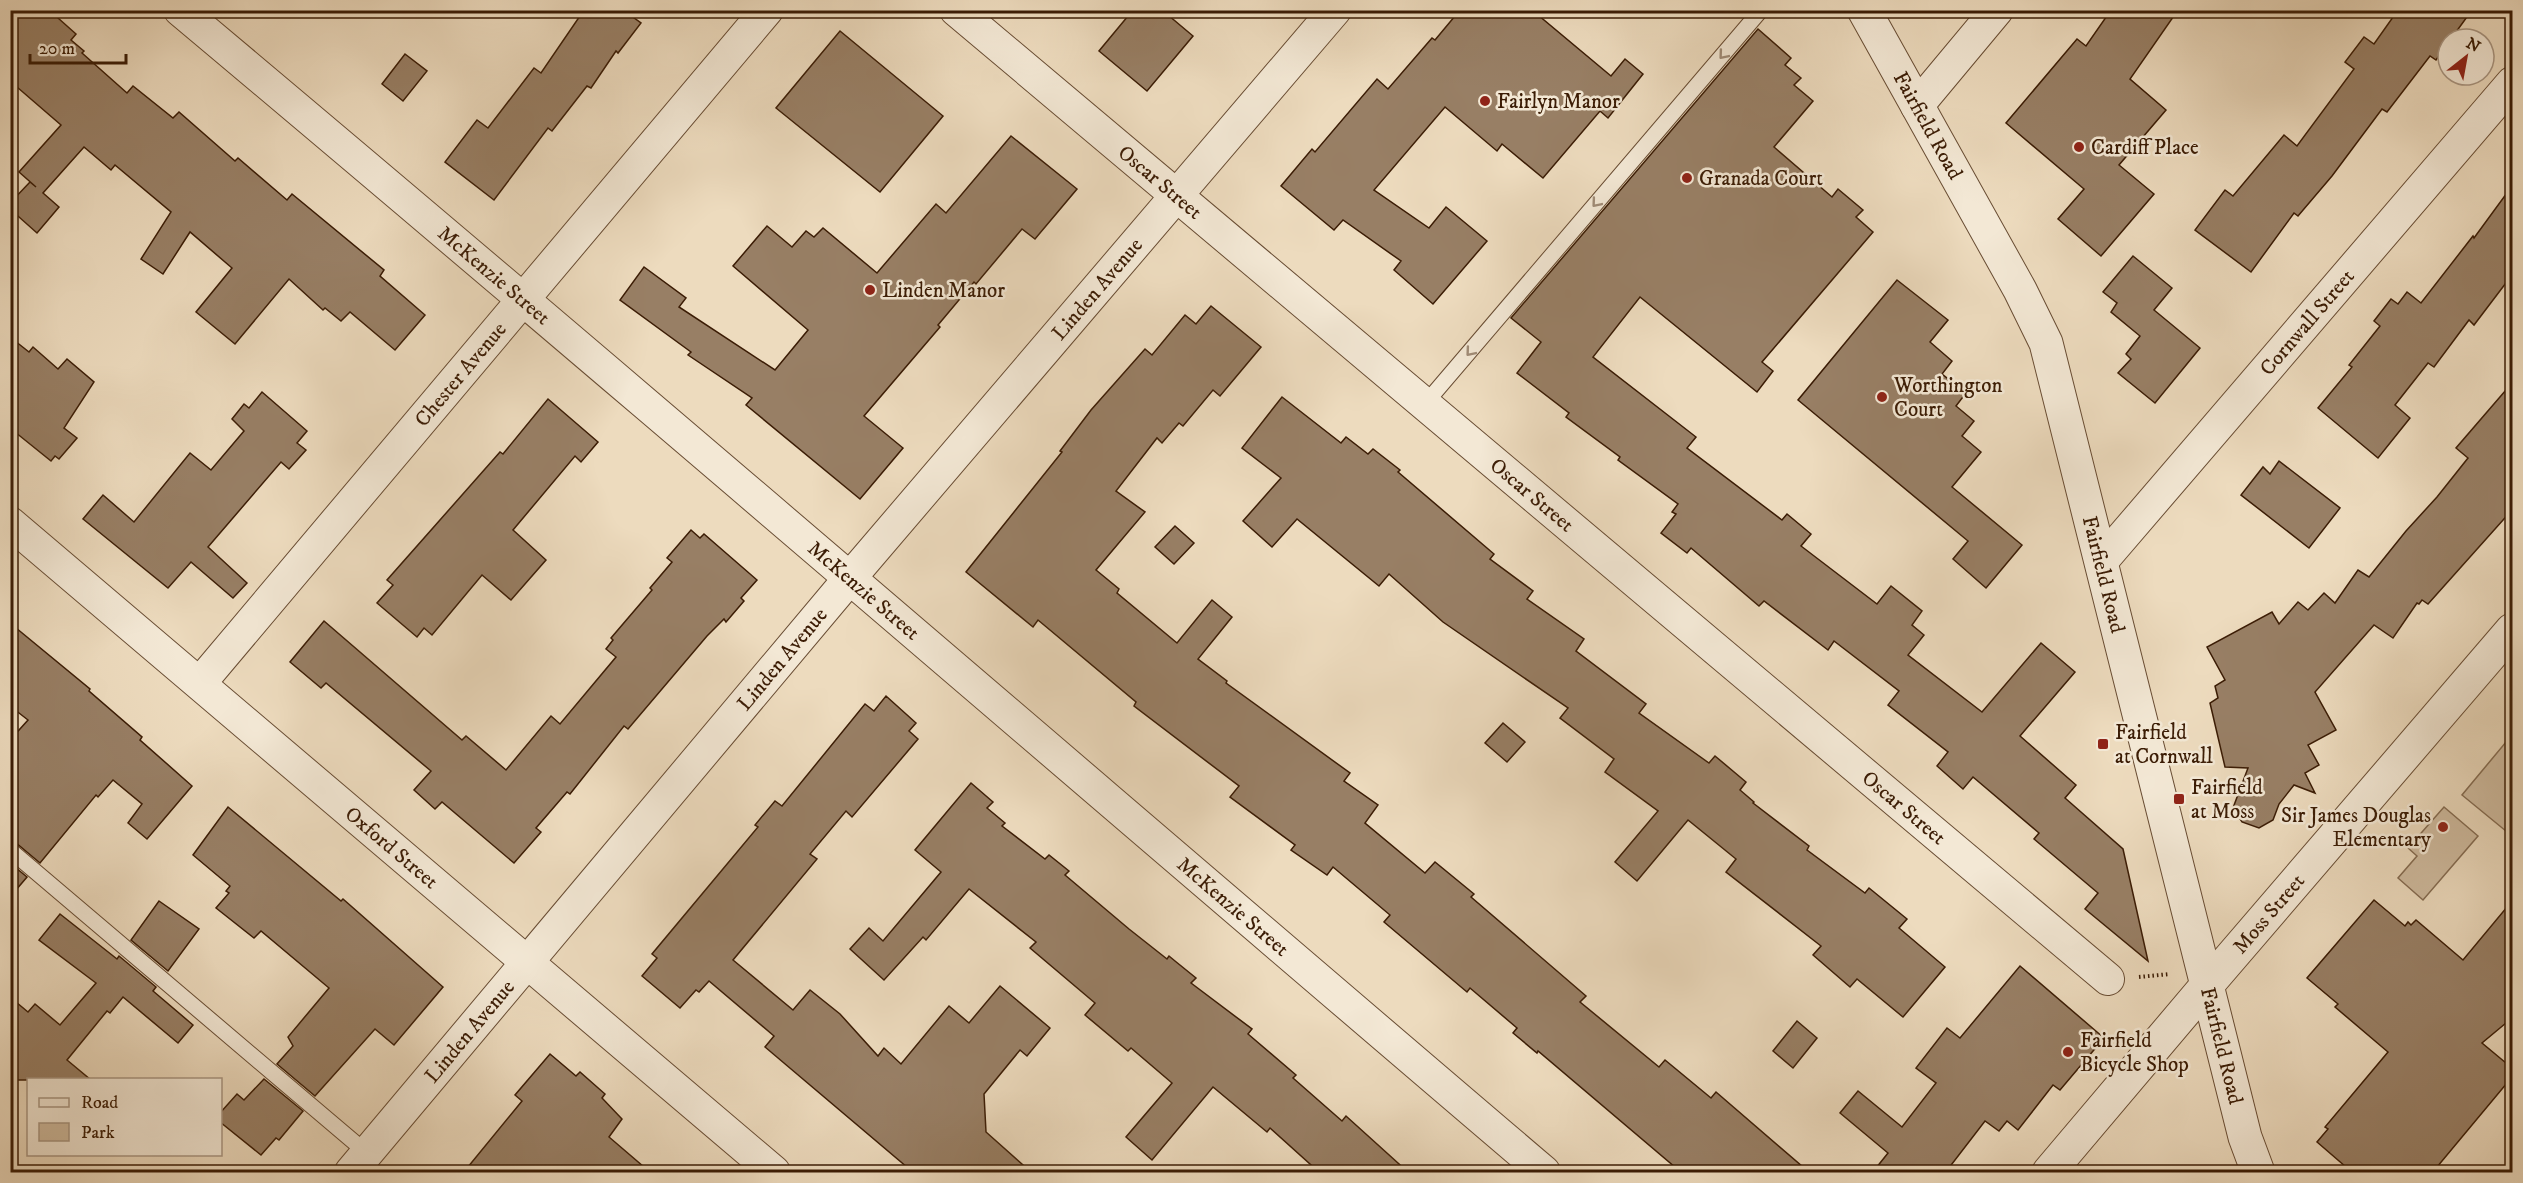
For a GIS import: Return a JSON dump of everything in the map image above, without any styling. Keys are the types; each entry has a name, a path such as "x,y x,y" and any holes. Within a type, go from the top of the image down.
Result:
{"street":[{"name":"McKenzie Street","path":"180,10 524,299 1544,1173"},
{"name":"Chester Avenue","path":"200,683 767,10"},
{"name":"Oscar Street","path":"956,10 2108,979"},
{"name":"Linden Avenue","path":"359,1163 849,579 1335,10"},
{"name":"Fairfield Road","path":"1864,10 2020,290 2046,342 2245,1137 2258,1173"},
{"path":"1917,106 1997,10"},
{"name":"Cornwall Street","path":"2101,562 2512,83"},
{"name":"Oxford Street","path":"10,523 774,1173"},
{"name":"Moss Street","path":"2049,1173 2206,977 2512,630"}],"lane":[{"path":"1424,405 1761,10"},
{"path":"10,850 359,1163"}],"path":[{"path":"2108,979 2206,977"}],"green space":[{"path":"2506,742 2512,747 2512,836 2462,795"},
{"path":"2444,807 2478,836 2423,900 2398,878 2417,856 2408,848"}],"building":[{"path":"10,10 49,10 76,34 71,40 84,51 82,53 127,93 133,86 173,118 179,112 235,161 238,158 287,200 292,194 384,270 380,276 425,315 395,350 350,312 341,321 325,308 323,310 289,279 235,344 196,312 232,268 190,232 163,274 141,259 171,212 115,165 111,170 84,147 43,193 59,207 37,233 10,209 10,203 30,182 36,187 19,172 61,125 10,81"},
{"path":"584,10 623,10 641,23 618,53 616,51 591,88 587,86 552,131 548,128 494,200 445,162 477,120 488,128 534,68 541,73"},
{"path":"1133,10 1162,10 1193,36 1147,91 1099,51"},
{"path":"1460,10 1532,10 1611,76 1625,59 1643,74 1608,118 1600,111 1543,178 1502,144 1497,151 1445,107 1374,190 1429,228 1446,207 1487,241 1433,304 1394,270 1401,261 1343,220 1334,230 1281,186 1312,149 1315,152 1377,79 1388,89 1432,38 1435,40"},
{"name":"Cardiff Place","path":"2111,10 2178,10 2130,79 2166,110 2119,165 2154,194 2101,256 2058,219 2084,189 2006,123 2077,39 2086,46"},
{"path":"2398,10 2472,10 2460,27 2436,27 2436,60 2430,56 2387,112 2382,109 2332,176 2298,216 2294,213 2251,272 2195,230 2225,190 2233,196 2284,135 2297,146 2354,69 2345,62 2364,37 2374,44"},
{"path":"1758,29 1791,58 1785,65 1801,78 1794,85 1813,101 1774,147 1832,197 1838,189 1863,210 1856,217 1873,232 1762,362 1773,371 1757,392 1640,297 1593,357 1696,437 1687,448 1782,520 1787,514 1811,534 1801,546 1877,604 1891,586 1922,611 1912,625 1924,635 1908,655 1982,712 2041,643 2075,672 2020,736 2076,785 2065,798 2123,849 2148,961 2085,909 2098,893 2034,839 2039,833 1973,777 1963,789 1937,766 1948,752 1888,705 1899,691 1834,641 1828,650 1764,601 1759,606 1691,548 1687,553 1661,533 1676,514 1672,512 1678,504 1618,460 1620,457 1566,417 1569,413 1517,373 1541,342 1511,318"},
{"path":"840,31 943,116 880,192 776,108"},
{"path":"405,54 427,71 403,101 382,84"},
{"path":"1011,136 1077,189 1035,239 1022,229 976,284 974,282 938,325 940,327 864,416 903,448 860,499 746,405 752,398 688,355 691,352 620,300 644,267 686,298 679,307 775,370 808,330 733,266 767,226 792,247 806,231 814,237 823,228 877,273 936,204 946,213"},
{"path":"2512,186 2512,275 2474,325 2469,320 2434,367 2428,363 2395,405 2410,418 2378,458 2318,408 2352,367 2349,365 2380,326 2374,321 2391,299 2398,304 2407,292 2421,303 2473,236 2474,238"},
{"path":"2133,256 2172,288 2154,310 2200,348 2155,403 2118,373 2131,359 2126,354 2140,336 2111,312 2117,303 2103,292"},
{"name":"Worthington Court","path":"1897,280 1948,320 1930,342 1952,361 1942,374 1966,393 1956,406 1974,421 1962,436 1981,452 1952,487 2022,545 1986,588 1953,559 1968,541 1798,400"},
{"path":"1211,306 1261,347 1220,396 1213,390 1183,426 1179,423 1162,443 1157,438 1116,491 1145,512 1096,570 1119,589 1117,593 1177,643 1212,600 1232,617 1198,659 1227,681 1226,683 1350,773 1344,781 1378,805 1365,823 1425,873 1435,862 1474,894 1471,897 1586,996 1580,1002 1659,1067 1665,1060 1711,1098 1716,1092 1810,1173 1682,1173 1538,1051 1537,1053 1513,1033 1517,1028 1470,988 1467,992 1384,922 1390,915 1333,867 1327,875 1291,850 1295,845 1230,797 1239,786 1134,706 1136,702 1038,620 1033,627 966,572 1062,452 1060,451 1091,410 1145,349 1152,355 1185,315 1196,324"},
{"path":"10,337 29,352 33,347 58,369 67,359 94,382 64,428 77,438 59,459 55,456 51,461 10,428"},
{"path":"2512,383 2512,510 2428,604 2422,600 2419,604 2417,603 2393,638 2374,625 2315,692 2336,730 2308,745 2319,765 2305,773 2315,793 2294,785 2279,804 2273,820 2259,828 2242,822 2233,808 2248,768 2225,767 2210,703 2218,698 2215,686 2225,680 2207,647 2272,612 2279,624 2298,602 2308,610 2324,593 2335,603 2358,570 2369,577 2468,458 2456,448"},
{"path":"262,392 307,431 297,443 306,450 289,469 281,462 208,547 247,583 233,598 191,562 168,588 83,519 103,495 134,522 190,453 211,470 244,431 232,419 244,404 249,408"},
{"path":"1282,397 1341,443 1346,437 1368,454 1373,449 1400,470 1398,472 1494,554 1490,559 1533,591 1527,599 1584,639 1576,651 1646,704 1639,713 1709,763 1715,756 1746,782 1740,790 1753,803 1809,846 1807,850 1865,893 1869,888 1907,919 1899,928 1945,967 1903,1017 1857,979 1850,987 1813,955 1821,946 1726,872 1736,859 1688,820 1637,881 1615,862 1658,811 1605,772 1614,759 1560,718 1568,708 1443,622 1389,574 1379,586 1297,519 1272,547 1243,521 1281,478 1242,448"},
{"path":"548,399 598,442 581,462 575,456 513,530 546,560 511,600 482,575 432,635 424,628 417,637 377,603 393,585 387,580 500,452 503,454"},
{"path":"2279,461 2340,508 2309,548 2241,495 2263,467 2270,474"},
{"path":"1175,526 1194,543 1174,564 1155,547"},
{"path":"691,530 700,538 704,534 757,580 741,598 744,601 726,622 724,619 707,636 628,729 624,726 570,794 567,792 536,828 541,832 514,863 442,802 435,809 414,790 431,771 326,683 321,688 290,662 324,621 462,740 466,736 506,770 551,716 560,724 616,657 606,649 613,640 611,638 652,590 650,588 672,562 667,558"},
{"path":"10,623 90,689 89,691 142,737 140,740 192,786 147,839 128,823 142,804 113,780 98,797 96,795 40,863 10,840 10,740 28,720 10,706"},
{"path":"886,696 916,723 909,731 918,739 852,817 846,811 810,854 817,859 733,960 793,1010 810,990 840,1014 878,1056 884,1048 901,1064 949,1006 969,1023 1000,986 1050,1028 1027,1056 1020,1050 984,1094 986,1132 1032,1173 914,1173 765,1047 774,1036 709,981 699,992 696,990 680,1008 642,976 657,958 652,954 758,827 755,825 775,801 782,806 865,704 874,711"},
{"path":"1503,723 1525,742 1507,762 1485,743"},
{"path":"971,783 993,802 987,808 1005,823 1002,826 1045,859 1049,855 1069,871 1065,875 1129,929 1167,959 1169,956 1196,978 1191,983 1252,1029 1248,1034 1296,1075 1293,1078 1342,1121 1346,1116 1409,1173 1320,1173 1270,1128 1267,1132 1213,1087 1152,1160 1126,1137 1172,1083 1131,1048 1128,1051 1085,1015 1095,1003 1030,948 1036,942 969,889 926,940 923,937 884,980 850,949 869,928 883,941 941,872 915,850"},
{"path":"228,807 341,901 343,899 443,987 394,1045 375,1029 315,1096 277,1064 293,1046 288,1037 329,988 261,931 254,938 216,908 229,893 226,891 230,886 193,855"},
{"path":"10,863 27,877 10,897"},
{"path":"2374,900 2405,926 2408,922 2411,925 2416,920 2463,960 2512,901 2512,1018 2482,1043 2512,1068 2512,1077 2432,1173 2353,1173 2317,1142 2328,1129 2325,1127 2388,1052 2335,1007 2338,1004 2307,978"},
{"path":"159,901 199,929 168,971 131,940"},
{"path":"60,914 117,959 119,956 156,987 153,991 193,1025 178,1043 123,997 110,1013 107,1011 67,1060 89,1078 10,1080 10,997 28,1012 35,1004 60,1025 96,983 39,940"},
{"path":"2020,966 2104,1038 2060,1090 2053,1085 2018,1130 2007,1121 1999,1131 1985,1121 1945,1173 1872,1173 1888,1153 1840,1113 1858,1091 1902,1127 1936,1083 1916,1068 1947,1028 1960,1038"},
{"path":"1797,1021 1817,1038 1793,1068 1773,1051"},
{"path":"550,1054 576,1076 580,1072 605,1094 602,1098 622,1119 609,1137 651,1173 463,1173 522,1101 515,1095"},
{"path":"264,1079 303,1111 279,1140 276,1138 261,1155 222,1124 222,1111 237,1094 244,1100"}],"place":[{"name":"Fairlyn Manor","path":"1485,101"},
{"name":"Cardiff Place","path":"2079,147"},
{"name":"Granada Court","path":"1687,178"},
{"name":"Linden Manor","path":"870,290"},
{"name":"Worthington Court","path":"1882,397"},
{"name":"Fairfield at Cornwall","path":"2103,744"},
{"name":"Fairfield at Moss","path":"2179,799"},
{"name":"Sir James Douglas Elementary","path":"2443,827"},
{"name":"Fairfield Bicycle Shop","path":"2068,1052"}]}
